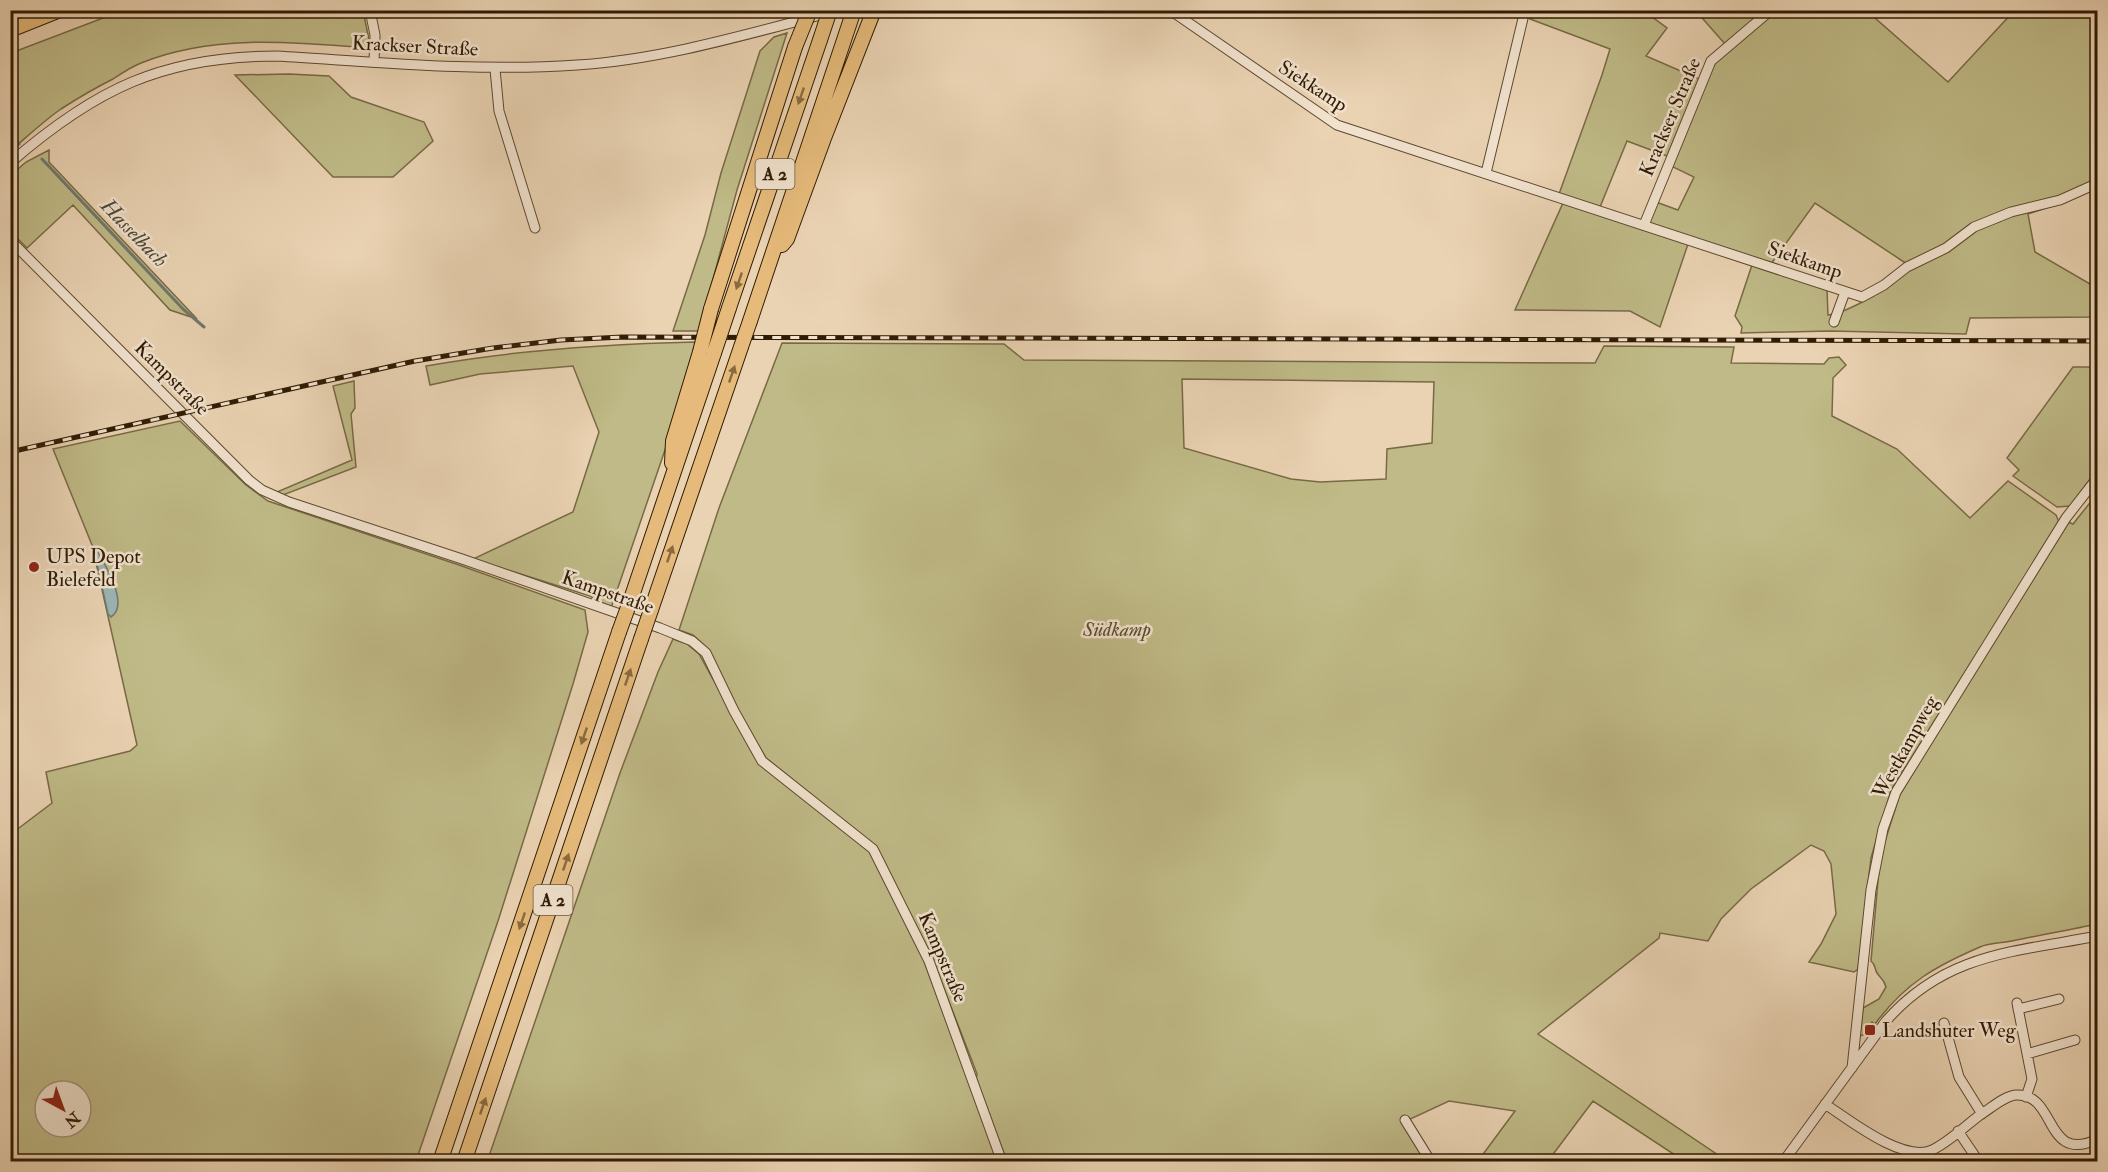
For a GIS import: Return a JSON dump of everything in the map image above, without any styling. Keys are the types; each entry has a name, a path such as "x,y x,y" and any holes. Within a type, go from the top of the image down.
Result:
{"highway":[{"path":"10,30 60,10"},
{"path":"795,47 802,10"},
{"path":"707,352 711,309 795,47 810,10"},
{"name":"A 2","path":"440,1161 631,599 670,480 707,352 729,308 830,10"},
{"name":"A 2","path":"464,1161 854,10"},
{"path":"772,255 787,239 874,10"}],"street":[{"path":"370,10 375,35 374,62"},
{"name":"Krackser Straße","path":"10,164 53,128 123,85 173,68 216,59 250,56 495,69 579,65 635,58 703,45 840,10"},
{"name":"Siekkamp","path":"1170,10 1336,125 1862,297 1884,285 1908,267 1946,248 1974,227 2011,212 2060,200 2097,183"},
{"path":"1486,173 1526,10"},
{"name":"Krackser Straße","path":"1644,225 1711,61 1771,10"},
{"path":"495,69 499,111 535,228"},
{"name":"Kampstraße","path":"10,240 249,480 262,490 289,502 660,628 692,641 706,653 734,711 762,761 873,849 929,961 1002,1161"},
{"path":"1834,322 1845,292"},
{"name":"Westkampweg","path":"1852,1068 1871,890 1883,829 1896,792 2066,518 2097,477"},
{"path":"1783,1161 1895,1011 1938,976 1983,958 2097,936"},
{"path":"2026,1097 2032,1079 2018,1006 2059,999"},
{"path":"1944,1023 1959,1077 1982,1114"},
{"path":"2027,1054 2075,1040"},
{"path":"1825,1104 1866,1133 1904,1149 1928,1151 2013,1096 2026,1097 2042,1107 2054,1132 2065,1141 2079,1145 2097,1139"},
{"path":"1405,1120 1431,1161"},
{"path":"1958,1131 1979,1161"}],"green space":[{"path":"124,10 363,11 369,39 368,48 253,42 196,48 168,54 134,66 74,101 49,118 15,147 10,140 11,53"},
{"path":"1532,11 1655,11 1651,16 1667,28 1646,56 1699,79 1667,156 1627,141 1600,207 1559,194 1610,49 1530,19"},
{"path":"1696,11 1766,11 1725,44"},
{"path":"1776,11 1884,11 1875,18 1948,82 2014,11 2097,11 2097,186 2055,205 2028,214 2035,252 2097,288 2097,317 1970,318 1966,334 1829,331 1741,333 1742,327 1735,316 1752,265 1827,289 1828,315 1850,308 1883,290 1891,284 1907,264 1815,203 1771,264 1648,224 1656,202 1678,210 1694,177 1671,166 1714,62"},
{"path":"787,33 737,190 699,331 673,331 705,235 721,173 760,51 774,37"},
{"path":"235,75 329,76 351,97 424,122 433,141 393,177 333,177"},
{"path":"49,150 49,162 197,319 170,310 73,205 27,248 11,232 11,175 26,162"},
{"path":"1563,203 1688,244 1660,327 1630,311 1515,310"},
{"path":"696,342 680,406 611,608 590,596 473,559 573,512 599,432 573,366 480,374 430,385 426,366 561,349"},
{"name":"Südkamp","path":"782,343 1004,344 1024,360 1595,363 1604,346 1734,347 1731,363 1824,364 1829,358 1839,357 1846,365 1833,378 1832,416 1897,449 1970,518 2008,481 2056,515 2059,522 1891,790 1871,858 1858,969 1854,972 1809,962 1836,914 1831,864 1824,851 1811,845 1751,889 1721,919 1708,941 1660,933 1659,938 1538,1034 1727,1161 1684,1161 1593,1101 1548,1161 1478,1161 1515,1111 1449,1101 1408,1120 1428,1161 1007,1161 976,1080 977,1074 932,958 875,846 766,758 741,716 709,650 693,635 679,630 719,508","holes":["1182,379 1434,382 1432,443 1387,449 1386,479 1320,482 1291,479 1184,448"]},
{"path":"2073,367 2097,367 2097,470 2070,506 2057,507 2013,476 2019,470 2007,458"},
{"path":"354,381 355,408 351,414 356,467 283,495 277,492 352,460 333,386"},
{"path":"180,421 246,485 268,501 585,610 588,632 573,684 498,921 416,1161 11,1162 11,834 52,803 46,772 130,751 137,745 92,545 53,449"},
{"path":"2097,494 2097,924 1987,945 1964,954 1922,977 1898,997 1875,1024 1872,1022 1860,1036 1863,1008 1879,999 1886,987 1871,961 1880,857 1900,794 2068,522 2073,524"},
{"path":"673,639 687,644 699,654 759,762 869,851 923,958 998,1161 487,1162 620,773 658,672"}],"water":[{"path":"93,546 110,575 117,594 118,604 111,617 108,614"}],"waterway":[{"path":"10,133 19,144"},
{"name":"Hasselbach","path":"42,159 183,309 204,327"}],"railway":[{"path":"10,452 415,361 561,340 623,337 2098,341"}],"place":[{"name":"UPS Depot Bielefeld","path":"34,567"},
{"name":"Landshuter Weg","path":"1870,1030"}]}
